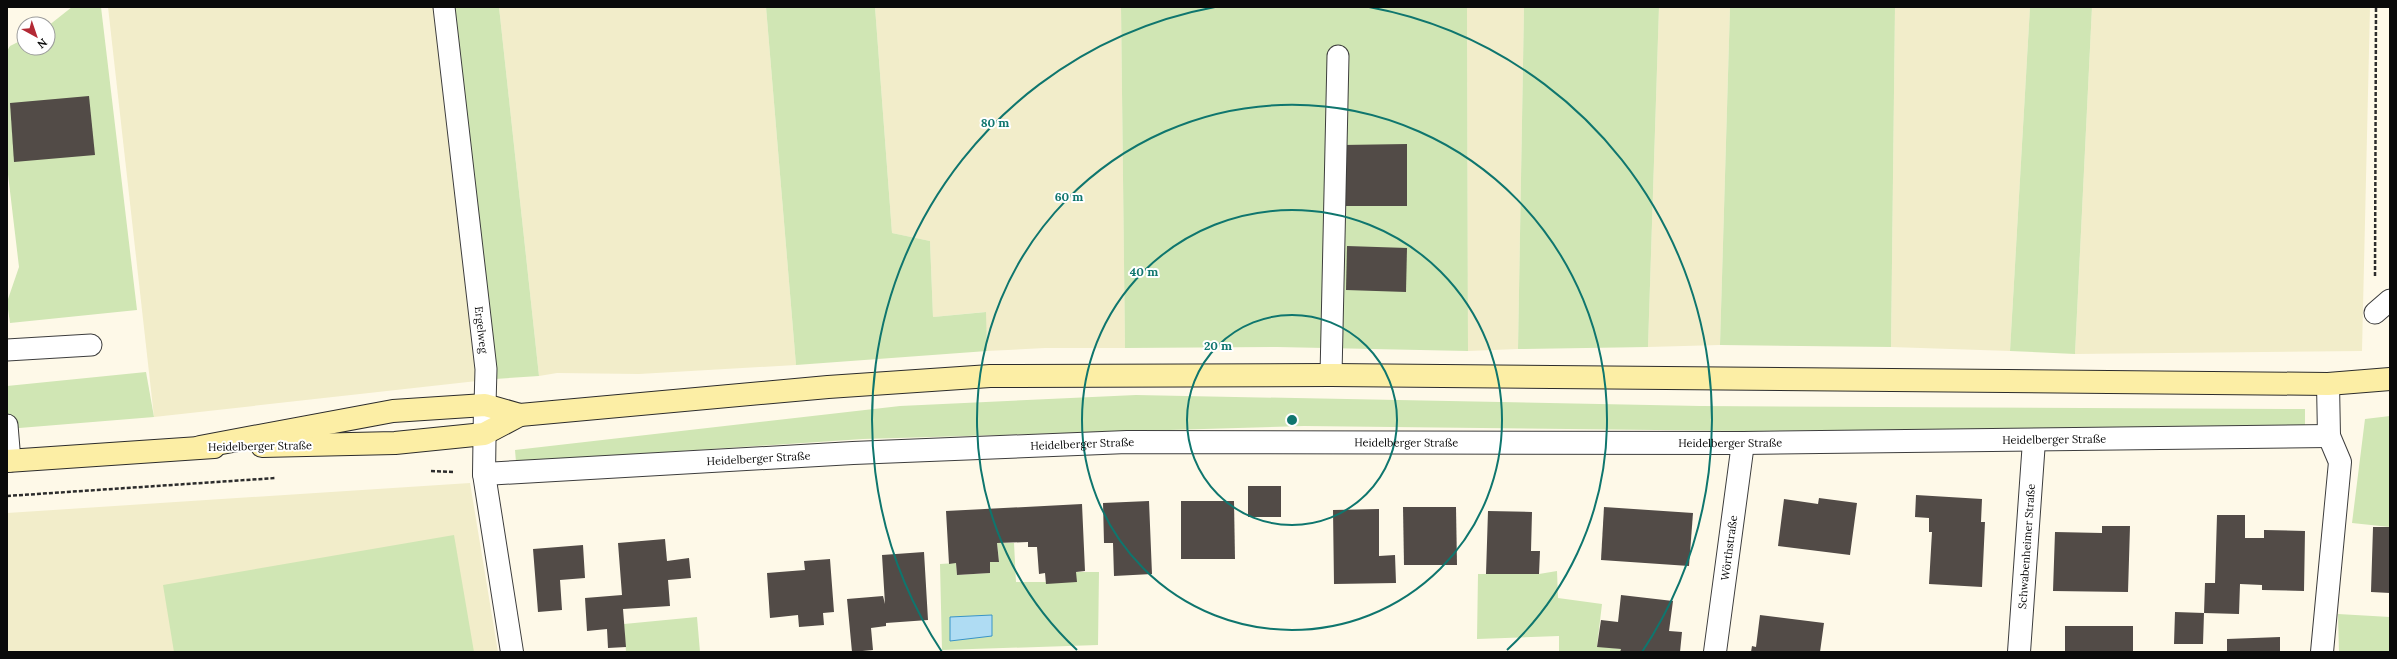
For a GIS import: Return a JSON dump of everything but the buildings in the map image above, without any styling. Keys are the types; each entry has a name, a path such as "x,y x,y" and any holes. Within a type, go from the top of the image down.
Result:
{"main road":[{"name":"Heidelberger Straße","path":"200,447 394,411 485,405 520,415 828,387 990,376 1331,375 2328,384 2390,379"},
{"name":"Heidelberger Straße","path":"200,447 396,444 484,434 520,415"},
{"path":"9,461 200,447"}],"street":[{"path":"2322,652 2340,462 2329,436 2328,384"},
{"name":"Ergelweg","path":"485,405 484,474 512,652"},
{"name":"Heidelberger Straße","path":"484,474 853,453 1127,442 1743,443 2329,436"},
{"name":"Schwabenheimer Straße","path":"2019,652 2034,440"},
{"name":"Wörthstraße","path":"1715,652 1743,443"}],"lane":[{"name":"Ergelweg","path":"444,7 486,369 485,405"},
{"path":"1331,375 1338,56"},
{"path":"7,350 90,344"},
{"path":"7,425 9,461"}],"path":[{"path":"2376,7 2382,306"},
{"path":"429,471 484,474"},
{"path":"7,496 278,478"}],"shaded area":[{"path":"108,7 454,7 495,379 154,417"},
{"path":"499,7 766,7 796,365 639,374 557,373 539,376"},
{"path":"875,7 1121,7 1125,348 1045,348 987,351 985,312 933,317 930,241 892,233"},
{"path":"1467,7 1524,7 1518,349 1468,351"},
{"path":"1659,7 1730,7 1720,345 1648,347"},
{"path":"1895,7 2030,7 2010,351 1891,347"},
{"path":"2092,7 2370,7 2362,351 2075,354"},
{"path":"470,483 498,652 7,652 7,513"}],"green space":[{"path":"72,7 101,7 137,310 10,323 7,302 19,267 7,166 7,51 10,46 16,43 16,56 56,56 56,20"},
{"path":"454,7 499,7 539,376 495,379"},
{"path":"766,7 875,7 892,233 930,241 933,317 986,312 987,351 796,365"},
{"path":"1121,7 1467,7 1468,351 1277,347 1125,348"},
{"path":"1524,7 1659,7 1648,347 1518,349"},
{"path":"1730,7 1895,7 1891,347 1720,345"},
{"path":"2030,7 2092,7 2075,354 2010,351"},
{"path":"146,372 154,417 7,429 7,386"},
{"path":"1136,395 1700,406 2305,409 2305,426 1743,431 1304,426 863,439 516,462 515,450 900,406"},
{"path":"2390,416 2390,527 2352,523 2365,419"},
{"path":"454,535 474,652 174,652 163,585"},
{"path":"997,543 1014,543 1016,582 1076,582 1076,572 1099,572 1098,645 942,650 940,564 956,563 957,575 990,573 990,562 999,561"},
{"path":"1557,571 1558,598 1602,604 1597,646 1621,649 1620,652 1559,652 1559,636 1477,639 1478,574 1539,574"},
{"path":"2338,614 2390,617 2390,652 2339,652"},
{"path":"697,617 700,652 626,652 624,624"}],"water":[{"path":"992,615 992,636 950,641 950,617"}]}
